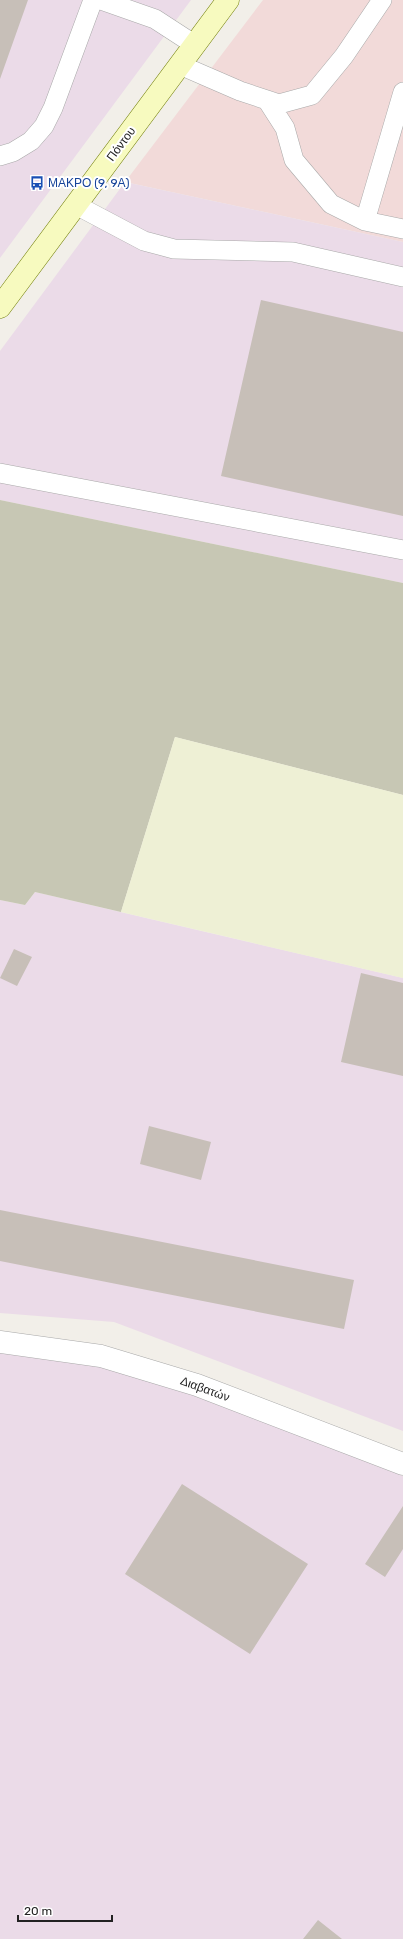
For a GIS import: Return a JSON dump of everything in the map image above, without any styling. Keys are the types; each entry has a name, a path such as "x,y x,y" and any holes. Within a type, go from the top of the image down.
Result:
{"street":[{"name":"Πόντου","path":"0,307 228,0"},
{"name":"Διαβατών","path":"0,1342 101,1356 198,1385 403,1464"}],"lane":[{"path":"0,156 13,152 31,141 44,126 53,108 93,0"},
{"path":"101,0 155,19 195,45"},
{"path":"180,65 240,92 279,104 312,95 344,56 382,0"},
{"path":"365,221 403,92"},
{"path":"267,100 285,128 294,160 331,204 365,221 403,229"},
{"path":"76,205 144,241 174,249 293,252 403,277"},
{"path":"0,473 403,550"}],"shaded area":[{"path":"0,0 191,0 0,258"},
{"path":"263,0 403,0 403,242 125,182"},
{"path":"125,182 403,242 403,583 0,500 0,351"},
{"path":"0,500 403,583 403,795 175,737 121,912 35,892 25,905 0,900"},
{"path":"175,737 403,795 403,978 121,912"},
{"path":"35,892 403,978 403,1431 114,1322 0,1313 0,900 25,905"},
{"path":"0,1351 42,1354 152,1378 403,1476 403,1939 0,1939"}],"building":[{"path":"0,0 28,0 0,79"},
{"path":"261,300 403,332 403,516 221,476"},
{"path":"14,949 32,957 17,986 0,978"},
{"path":"361,973 403,983 403,1076 341,1062"},
{"path":"149,1126 211,1142 201,1180 140,1164"},
{"path":"0,1210 354,1280 344,1329 0,1261"},
{"path":"182,1484 308,1564 250,1654 125,1574"},
{"path":"403,1506 403,1549 385,1577 365,1564"},
{"path":"318,1920 342,1939 303,1939"}],"place":[{"name":"ΜΑΚΡΟ (9, 9Α)","path":"37,183"}]}
